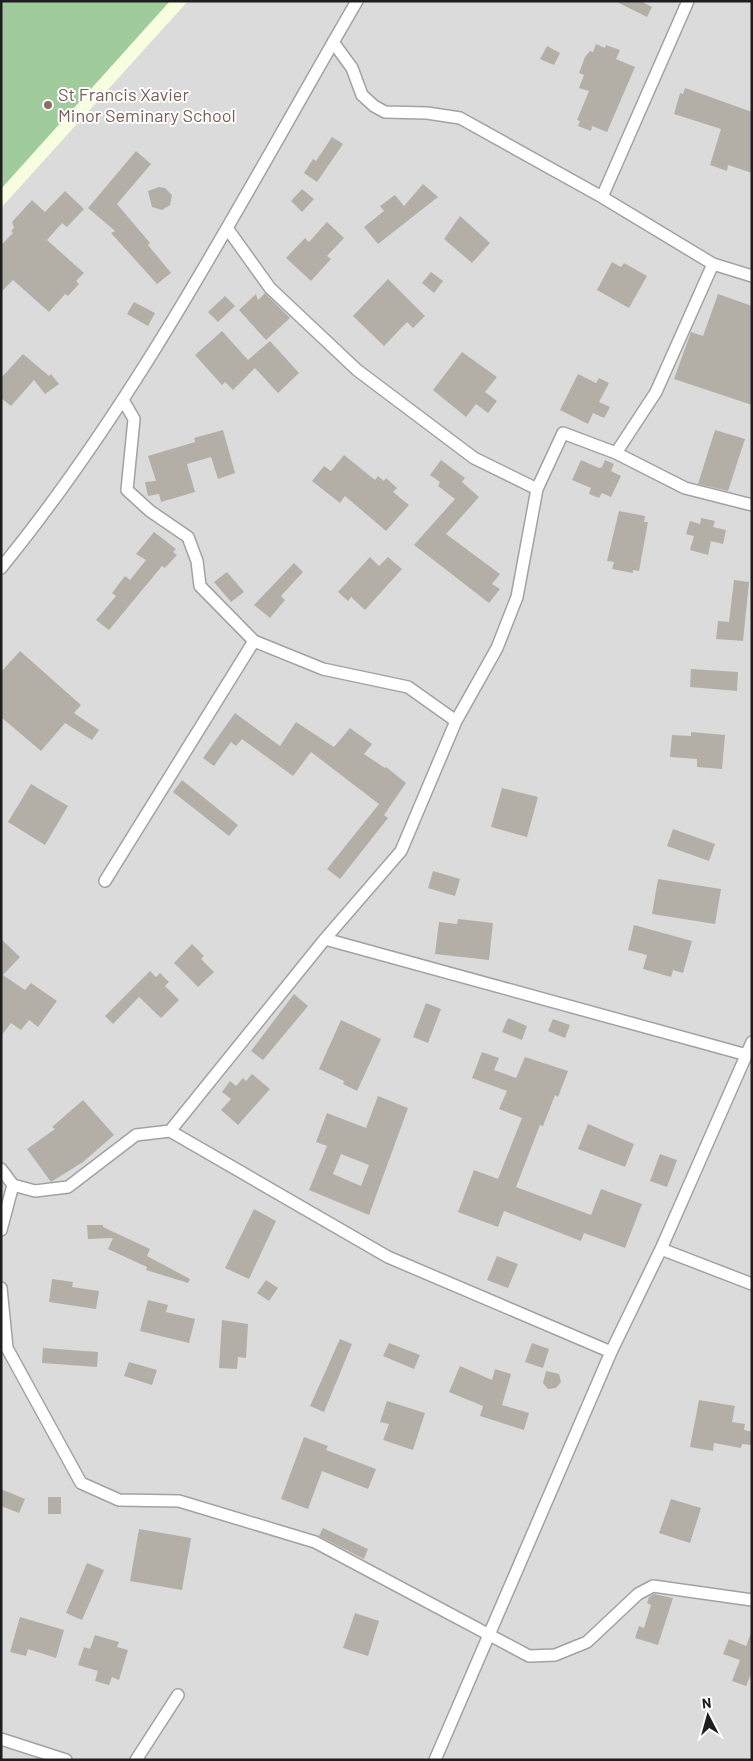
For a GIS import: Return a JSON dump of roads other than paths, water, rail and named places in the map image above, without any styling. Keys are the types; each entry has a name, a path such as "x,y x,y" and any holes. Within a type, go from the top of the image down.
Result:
{"street":[{"path":"1,568 38,524 123,400 227,228 357,1"},
{"path":"602,197 688,1"},
{"path":"333,42 352,68 362,96 374,106 385,112 427,113 460,118 602,197 713,264 752,276"},
{"path":"227,228 270,288 358,370 474,458 537,489"},
{"path":"616,453 656,392 713,264"},
{"path":"123,400 134,419 127,490 150,511 188,537 197,560 200,586 254,641 323,669 408,687 456,721"},
{"path":"170,1131 325,939 402,851 456,721 497,648 517,597 537,489 563,433 616,453 685,488 752,505"},
{"path":"105,881 254,641"},
{"path":"325,939 747,1055"},
{"path":"434,1760 611,1352 661,1249 752,1042"},
{"path":"1,1169 13,1185 35,1191 68,1186 136,1135 170,1131 388,1257 611,1352"},
{"path":"1,1230 13,1185"},
{"path":"661,1249 752,1284"},
{"path":"1,1288 7,1348 81,1483 119,1500 179,1501 315,1542 529,1656 555,1655 587,1642 638,1594 653,1586 752,1600"},
{"path":"136,1760 178,1695"},
{"path":"1,1739 66,1760"}],"place":[{"name":"St Francis Xavier Minor Seminary School","path":"48,105"}]}
